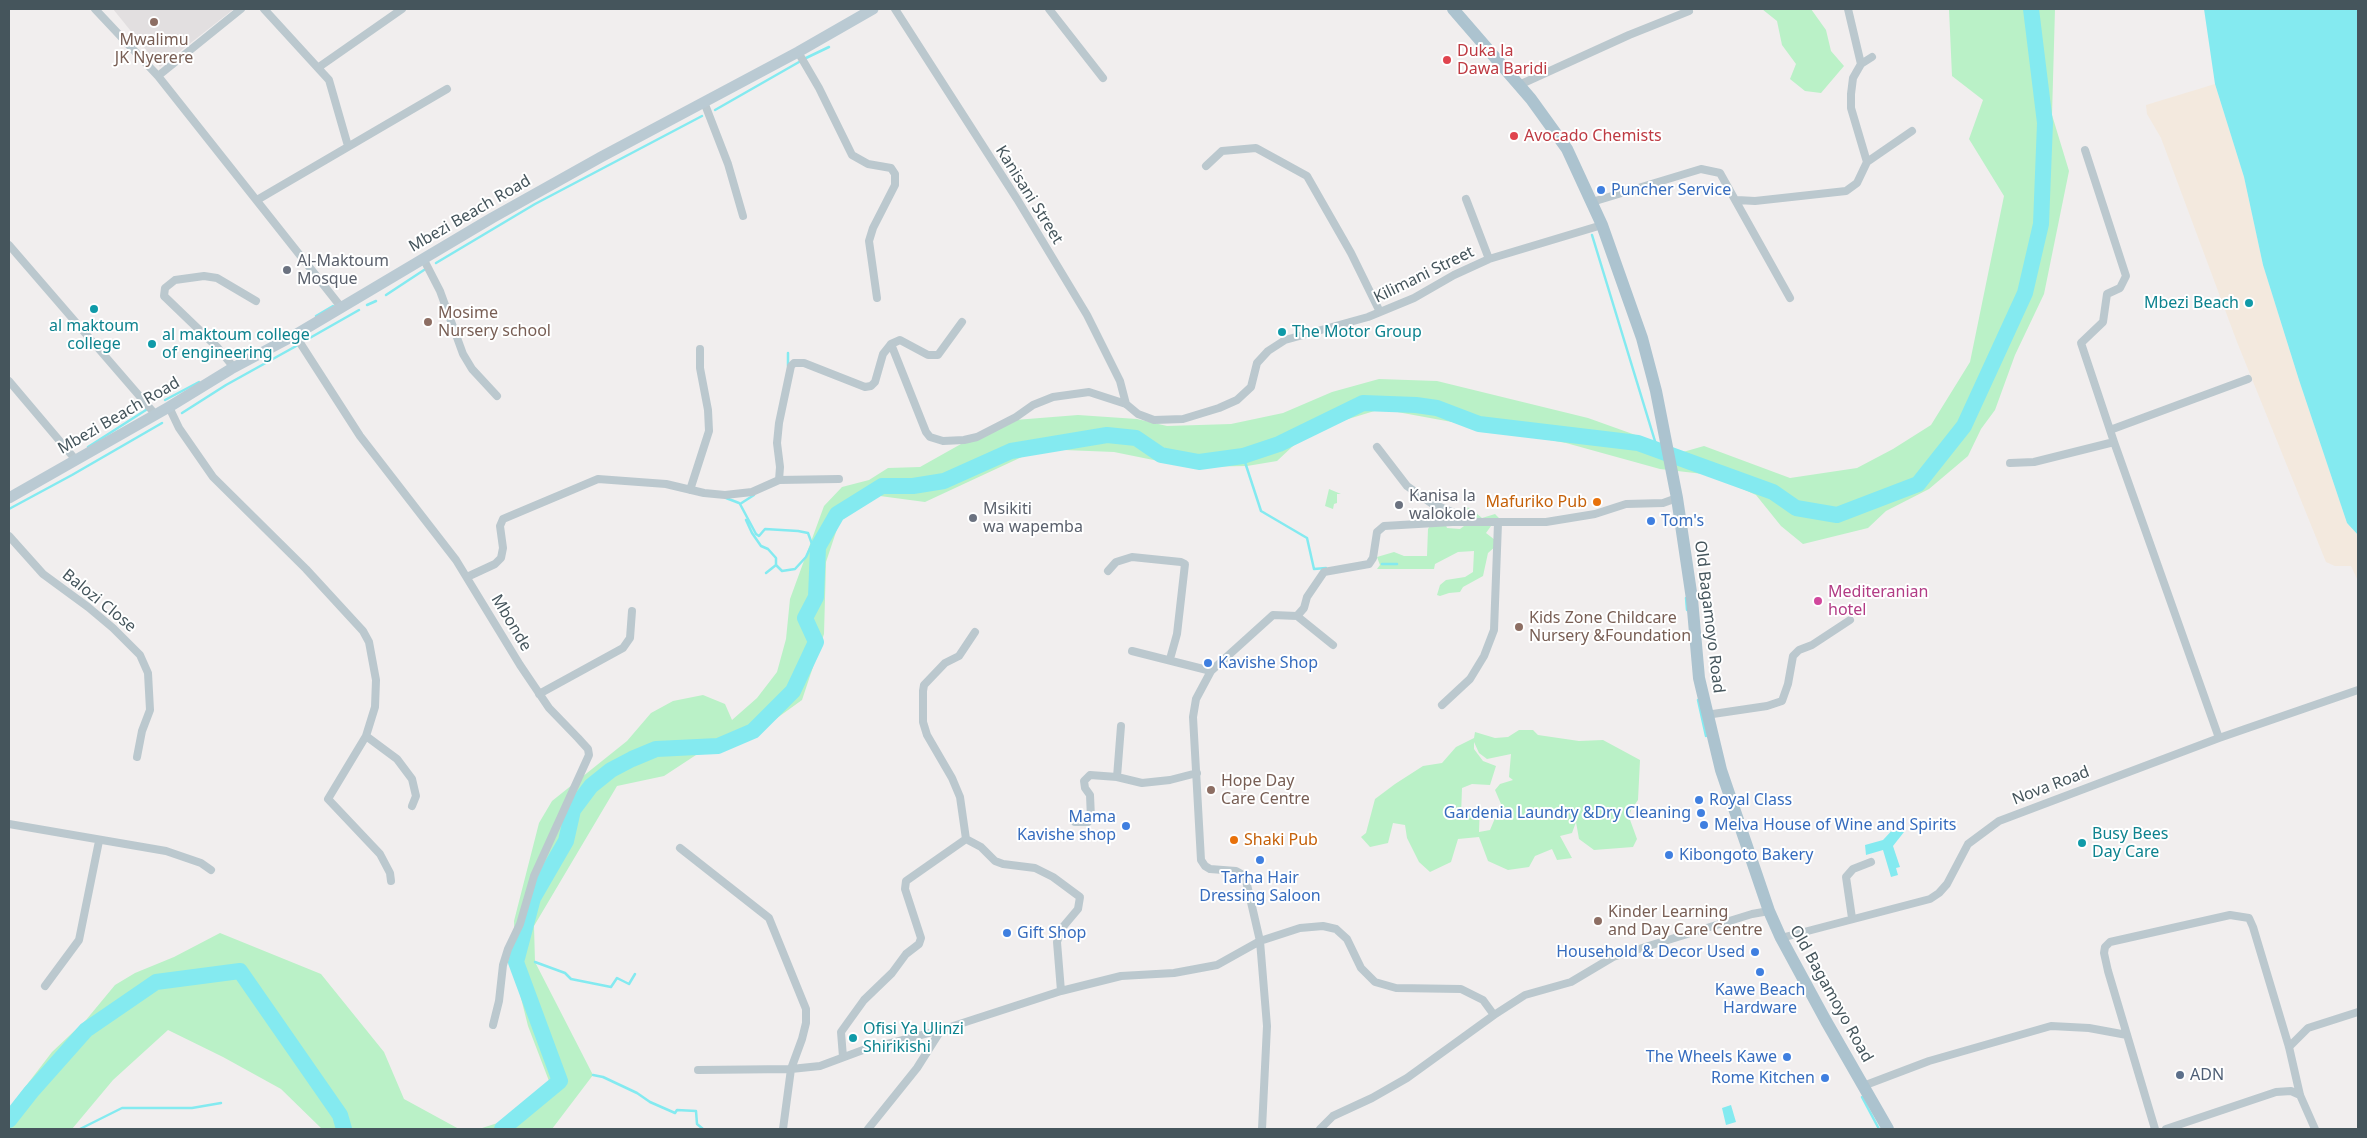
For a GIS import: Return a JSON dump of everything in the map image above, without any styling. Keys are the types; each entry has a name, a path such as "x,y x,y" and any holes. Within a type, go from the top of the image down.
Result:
{"main road":[{"name":"Mbezi Beach Road","path":"11,493 76,459 231,368 295,335 546,188 798,52 873,9"},
{"name":"Old Bagamoyo Road","path":"1458,10 1519,85 1567,149 1602,225 1642,338 1673,474 1692,599 1699,678 1706,716 1721,770 1769,911 1781,938 1888,1129"}],"street":[{"path":"95,9 158,76 341,307"},
{"path":"158,76 241,9"},
{"path":"264,9 319,67 331,86 348,146"},
{"path":"319,67 402,9"},
{"name":"Kanisani Street","path":"895,9 1017,199 1087,315 1120,381 1126,404"},
{"path":"1049,9 1103,78"},
{"path":"1848,9 1861,64"},
{"path":"1519,85 1688,11"},
{"path":"798,52 819,88 852,155 868,164 891,168 895,174 895,185 873,228 869,241 877,298"},
{"path":"1867,162 1851,108 1853,78 1861,64 1872,57"},
{"path":"258,200 447,89"},
{"path":"704,102 728,164 743,216"},
{"path":"1737,200 1755,202 1846,191 1857,182 1867,162 1912,131"},
{"path":"1206,166 1222,152 1256,148 1307,176 1351,253 1380,312"},
{"path":"2084,150 2126,276 2120,288 2107,294 2104,322 2081,343 2219,738"},
{"path":"1592,202 1701,169 1720,172 1790,298"},
{"path":"1466,199 1488,259"},
{"name":"Kilimani Street","path":"891,344 926,432 930,437 942,441 964,440 977,437 1016,418 1033,405 1053,397 1089,392 1126,404 1138,414 1154,420 1183,419 1219,408 1237,400 1251,387 1257,363 1268,351 1286,340 1380,312 1414,298 1454,275 1488,259 1602,225"},
{"path":"9,245 155,414"},
{"path":"424,260 440,291 463,354 472,369 497,396"},
{"path":"231,368 218,348 164,296 165,288 175,280 204,276 217,278 256,301"},
{"path":"779,480 780,467 777,443 779,423 791,366 797,362 804,363 865,387 871,386 875,382 883,354 891,344 900,340 928,355 938,355 962,322"},
{"name":"Mbonde","path":"295,335 360,436 467,577 539,694 566,728 583,743 590,755 534,876 520,924 503,965 499,1001 493,1025"},
{"path":"690,490 709,431 708,410 700,368 700,349"},
{"path":"2110,430 2248,378"},
{"path":"9,381 76,459"},
{"path":"169,406 189,444 213,477 271,532 363,631 369,642 376,680 375,707 366,736 328,799 380,854 390,873 391,882"},
{"path":"2010,463 2034,462 2114,442"},
{"path":"1377,447 1407,486 1431,502 1474,522"},
{"path":"467,577 495,564 502,558 503,548 500,523 503,519 591,481 608,479 666,484 690,490 725,495 742,495 779,480 839,479"},
{"path":"1297,616 1304,608 1307,597 1324,572 1369,564 1380,528 1390,524 1546,522 1595,514 1626,504 1663,503 1677,498"},
{"path":"1442,705 1470,679 1484,656 1494,630 1498,523"},
{"name":"Balozi Close","path":"9,536 43,574 113,628 140,656 148,673 150,710 142,731 137,758"},
{"path":"1108,570 1116,562 1132,557 1185,564 1186,570 1177,634 1170,659"},
{"path":"539,694 623,648 630,638 632,612"},
{"path":"1262,1129 1266,1026 1260,942 1245,876 1236,871 1210,869 1201,860 1193,717 1196,699 1211,671 1273,615 1297,616 1333,644"},
{"path":"1706,716 1777,704 1782,701 1788,684 1793,656 1799,650 1812,645 1850,620"},
{"path":"966,838 960,798 952,778 927,735 924,722 923,691 924,685 945,663 959,656 974,632"},
{"path":"1132,651 1170,659 1211,671"},
{"name":"Nova Road","path":"1781,938 1930,899 1947,884 1968,844 1999,821 2219,738 2358,690"},
{"path":"1117,777 1121,726"},
{"path":"366,736 397,759 412,779 416,796 412,806"},
{"path":"1075,822 1088,822 1091,818 1090,795 1085,788 1084,781 1090,775 1097,774 1117,777 1142,783 1170,780 1197,773"},
{"path":"9,824 99,841 131,844 166,851 201,863 211,870"},
{"path":"966,838 1003,864 1035,868 1053,877 1080,897 1078,909 1062,928 1057,942 1061,991"},
{"path":"843,1057 841,1032 864,1000 892,973 906,954 919,944 921,938 905,889 906,881 966,838"},
{"path":"45,986 79,940 99,841"},
{"path":"680,848 769,918 806,1009 806,1023 791,1069 783,1129"},
{"path":"1852,918 1846,877 1853,869 1871,862"},
{"path":"1320,1129 1333,1116 1372,1098 1407,1078 1494,1014 1525,995 1570,982 1613,957 1752,914 1769,911"},
{"path":"2155,1129 2108,971 2104,947 2110,942 2230,915 2249,918 2253,927 2289,1047 2300,1095 2315,1129"},
{"path":"698,1070 791,1069 820,1066 904,1038 941,1030 1061,991 1121,976 1174,972 1217,965 1260,942 1300,928 1323,926 1336,929 1347,939 1361,968 1375,982 1396,988 1461,989 1483,1000 1494,1014"},
{"path":"2289,1047 2308,1028 2358,1012"},
{"path":"1863,1086 1929,1061 2051,1026 2089,1028 2127,1034"},
{"path":"868,1129 917,1068 941,1030"},
{"path":"2166,1129 2276,1092 2291,1091 2300,1095"}],"shaded area":[{"path":"113,9 234,9 160,67"}],"green space":[{"path":"1762,9 1811,9 1826,30 1831,51 1844,66 1821,93 1805,91 1790,79 1796,64 1782,45 1777,21"},
{"path":"1949,9 2055,9 2052,115 2069,171 2044,294 2015,355 1995,410 1981,429 1968,456 1929,489 1886,511 1868,528 1803,544 1781,526 1756,495 1712,475 1660,469 1566,443 1381,409 1309,431 1277,461 1247,466 1188,467 1114,452 1039,449 925,502 880,496 849,507 839,523 826,562 824,634 802,700 759,731 696,755 664,776 617,786 534,926 535,962 593,1075 552,1129 479,1129 513,1118 549,1081 528,1026 516,978 514,921 539,823 552,801 627,741 651,713 673,701 703,695 725,704 732,720 757,698 777,672 786,639 790,599 824,506 842,487 869,480 888,468 920,467 961,444 1015,420 1078,415 1137,419 1167,426 1231,424 1283,413 1332,392 1379,379 1437,381 1588,418 1683,452 1704,446 1790,478 1857,468 1893,449 1931,425 1970,362 2004,196 1969,139 1983,100 1952,76"},
{"path":"1329,489 1341,494 1337,494 1337,503 1334,504 1333,509 1325,506"},
{"path":"1465,507 1470,508 1482,518 1495,514 1502,521 1491,526 1486,533 1495,540 1496,546 1488,553 1483,576 1463,587 1460,592 1437,595 1440,585 1446,580 1465,577 1473,572 1474,551 1458,552 1435,564 1434,569 1377,569 1380,565 1377,557 1394,552 1404,556 1427,556 1428,529 1432,523 1445,523 1447,528 1460,529 1464,526 1462,511"},
{"path":"1519,730 1533,730 1538,735 1579,741 1603,740 1640,760 1638,800 1631,810 1629,817 1637,839 1633,847 1594,850 1579,839 1576,822 1572,833 1560,836 1572,858 1557,860 1552,849 1535,856 1529,867 1508,870 1488,861 1479,837 1458,839 1451,862 1430,872 1419,862 1407,838 1405,825 1393,823 1388,843 1370,847 1361,837 1366,833 1375,799 1395,784 1423,766 1442,763 1456,747 1474,738 1475,732 1495,738 1508,737","holes":["1474,742 1479,753 1487,759 1511,754 1509,777 1513,780 1500,784 1495,790 1501,804 1490,830 1479,832 1480,804 1461,816 1462,788 1472,784 1490,785 1496,766 1483,761 1474,749"]},
{"path":"220,933 321,974 384,1052 404,1099 459,1129 322,1129 281,1089 223,1057 168,1030 113,1080 72,1129 9,1129 9,1108 52,1052 86,1020 115,985 135,973 174,957"}],"sand":[{"name":"Mbezi Beach","path":"2215,84 2244,177 2263,265 2299,380 2347,523 2358,535 2358,581 2351,566 2335,566 2326,562 2237,342 2161,138 2147,114 2146,105"}],"water":[{"path":"2204,9 2358,9 2358,535 2347,523 2263,265 2244,177 2215,84"},
{"path":"1896,826 1904,832 1893,846 1900,867 1896,868 1898,875 1891,877 1883,850 1866,855 1865,845 1883,840"},
{"path":"1731,1105 1736,1122 1726,1125 1722,1108"}],"waterway":[{"path":"502,1129 560,1081 516,962 533,898 566,841 573,810 591,786 611,770 656,749 718,746 753,731 793,691 816,642 805,618 816,597 818,547 837,514 882,486 913,486 944,481 1011,451 1107,435 1136,438 1161,455 1199,462 1243,456 1279,444 1363,403 1416,405 1437,408 1479,424 1638,443 1773,492 1796,508 1837,515 1918,484 1964,426 2025,293 2041,224 2045,123 2031,9"},
{"path":"806,58 829,47"},
{"path":"715,110 799,62"},
{"path":"436,263 535,204 702,116"},
{"path":"1592,235 1658,451"},
{"path":"386,295 427,268"},
{"path":"367,305 376,301"},
{"path":"316,316 333,306"},
{"path":"308,339 359,310"},
{"path":"182,413 226,385 298,345"},
{"path":"788,353 788,366"},
{"path":"165,400 199,382"},
{"path":"88,447 149,408"},
{"path":"9,509 162,423"},
{"path":"1243,456 1261,511 1307,538 1314,569 1326,568"},
{"path":"754,495 740,504 756,534 759,536 765,529 798,531 808,533 812,544"},
{"path":"726,498 739,503"},
{"path":"746,520 761,546 768,549 776,558 776,565"},
{"path":"766,573 776,565 782,571 795,569 806,557 812,544 826,532"},
{"path":"1382,564 1397,564"},
{"path":"1686,598 1687,610"},
{"path":"1698,700 1706,736"},
{"path":"535,962 565,973 571,979 611,987 617,978 629,984 635,974"},
{"path":"9,1120 86,1030 156,982 240,971 340,1115 344,1129"},
{"path":"593,1075 603,1077 675,1113 677,1110 696,1111 697,1124 703,1129"},
{"path":"1862,1097 1879,1129"},
{"path":"80,1129 122,1108 192,1108 221,1103"}],"place":[{"name":"Mwalimu JK Nyerere","path":"154,22"},
{"name":"Duka la Dawa Baridi","path":"1447,60"},
{"name":"Avocado Chemists","path":"1514,136"},
{"name":"Puncher Service","path":"1601,190"},
{"name":"Al-Maktoum Mosque","path":"287,270"},
{"name":"Mbezi Beach","path":"2249,303"},
{"name":"al maktoum college","path":"94,309"},
{"name":"Mosime Nursery school","path":"428,322"},
{"name":"The Motor Group","path":"1282,332"},
{"name":"al maktoum college of engineering","path":"152,344"},
{"name":"Mafuriko Pub","path":"1597,502"},
{"name":"Kanisa la walokole","path":"1399,505"},
{"name":"Msikiti wa wapemba","path":"973,518"},
{"name":"Tom's","path":"1651,521"},
{"name":"Mediteranian hotel","path":"1818,601"},
{"name":"Kids Zone Childcare Nursery &Foundation","path":"1519,627"},
{"name":"Kavishe Shop","path":"1208,663"},
{"name":"Hope Day Care Centre","path":"1211,790"},
{"name":"Royal Class","path":"1699,800"},
{"name":"Gardenia Laundry &Dry Cleaning","path":"1701,813"},
{"name":"Melva House of Wine and Spirits","path":"1704,825"},
{"name":"Mama Kavishe shop","path":"1126,826"},
{"name":"Shaki Pub","path":"1234,840"},
{"name":"Busy Bees Day Care","path":"2082,843"},
{"name":"Kibongoto Bakery","path":"1669,855"},
{"name":"Tarha Hair Dressing Saloon","path":"1260,860"},
{"name":"Kinder Learning and Day Care Centre","path":"1598,921"},
{"name":"Gift Shop","path":"1007,933"},
{"name":"Household & Decor Used","path":"1755,952"},
{"name":"Kawe Beach Hardware","path":"1760,972"},
{"name":"Ofisi Ya Ulinzi Shirikishi","path":"853,1038"},
{"name":"The Wheels Kawe","path":"1787,1057"},
{"name":"ADN","path":"2180,1075"},
{"name":"Rome Kitchen","path":"1825,1078"}]}
